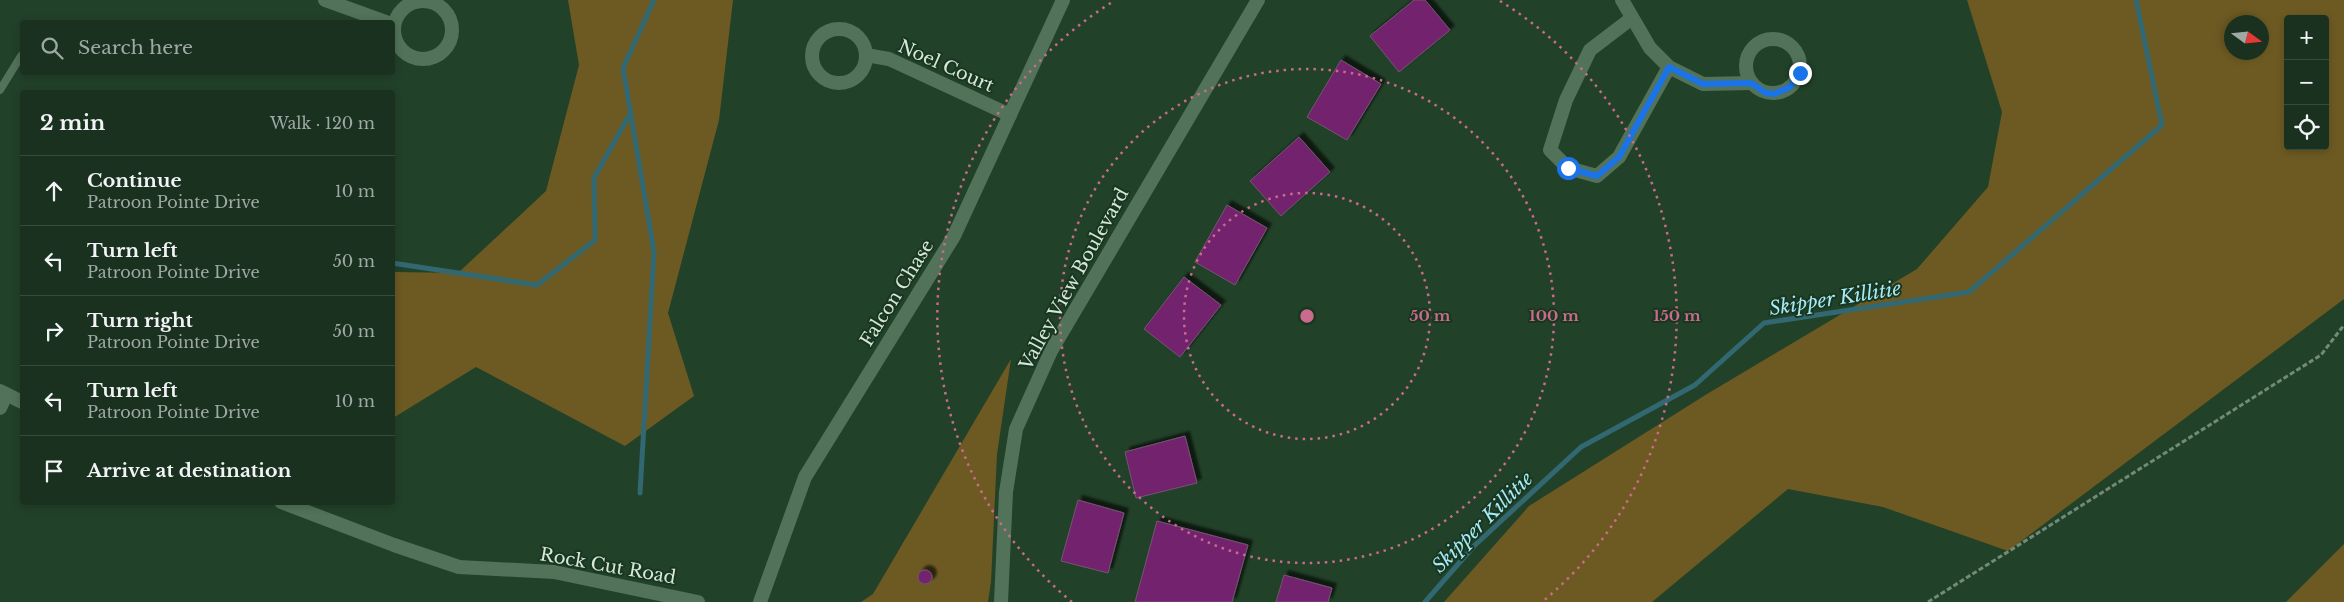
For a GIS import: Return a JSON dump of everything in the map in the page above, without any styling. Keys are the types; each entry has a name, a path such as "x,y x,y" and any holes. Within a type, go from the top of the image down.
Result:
{"street":[{"path":"325,0 380,20"},
{"name":"Falcon Chase","path":"760,602 805,476 954,236 1063,0"},
{"name":"Valley View Boulevard","path":"1001,602 1006,492 1016,428 1051,351 1258,0"},
{"path":"1622,0 1650,48 1669,67 1703,84 1751,83"},
{"path":"394,20 402,9 410,3 428,1 436,4 449,17 452,26 452,35 448,45 442,53 433,58 418,59 404,53 397,45 395,39"},
{"path":"1632,18 1590,50 1566,100 1550,150 1568,168 1597,176 1619,157 1669,67"},
{"name":"Noel Court","path":"866,55 889,59 1010,115"},
{"path":"0,408 3,393 20,401"},
{"name":"Rock Cut Road","path":"290,505 394,545 459,567 554,572 698,602"}],"lane":[{"path":"0,90 20,58"}],"path":[{"path":"1928,602 2321,355 2344,325"}],"shaded area":[{"path":"568,0 733,0 719,120 668,313 694,396 625,446 476,367 395,417 395,272 458,273 546,191 579,65"},
{"path":"1967,0 2344,0 2344,299 2008,551 1883,507 1788,489 1652,602 1444,602 1529,506 1707,394 1917,269 1988,187 2002,112"},
{"path":"1011,359 997,454 991,582 988,602 861,602 873,594"},
{"path":"2344,544 2344,602 2286,602"}],"building":[{"path":"1414,0 1425,0 1450,30 1399,72 1370,36"},
{"path":"1341,60 1381,84 1347,140 1307,117"},
{"path":"1299,137 1330,172 1281,216 1250,181"},
{"path":"1227,205 1267,228 1235,285 1195,262"},
{"path":"1184,277 1221,305 1180,357 1144,329"},
{"path":"1185,436 1197,483 1136,498 1125,452"},
{"path":"1078,500 1124,513 1108,573 1061,561"},
{"path":"1157,521 1248,545 1232,602 1135,602"},
{"path":"925,570 930,572 932,577 930,582 925,584 920,582 918,577 920,572"},
{"path":"1284,575 1332,588 1328,602 1276,602"}],"waterway":[{"path":"640,493 654,252 623,68 654,0"},
{"name":"Skipper Killitie","path":"1425,602 1474,546 1581,447 1695,385 1764,323 1969,292 2162,125 2136,0"},
{"path":"395,263 537,285 595,240 594,178 631,112"}],"route":[{"path":"1568,168 1597,176 1619,157 1669,67 1703,84 1751,83 1766,93 1774,94 1783,92 1790,87 1800,73"}]}
